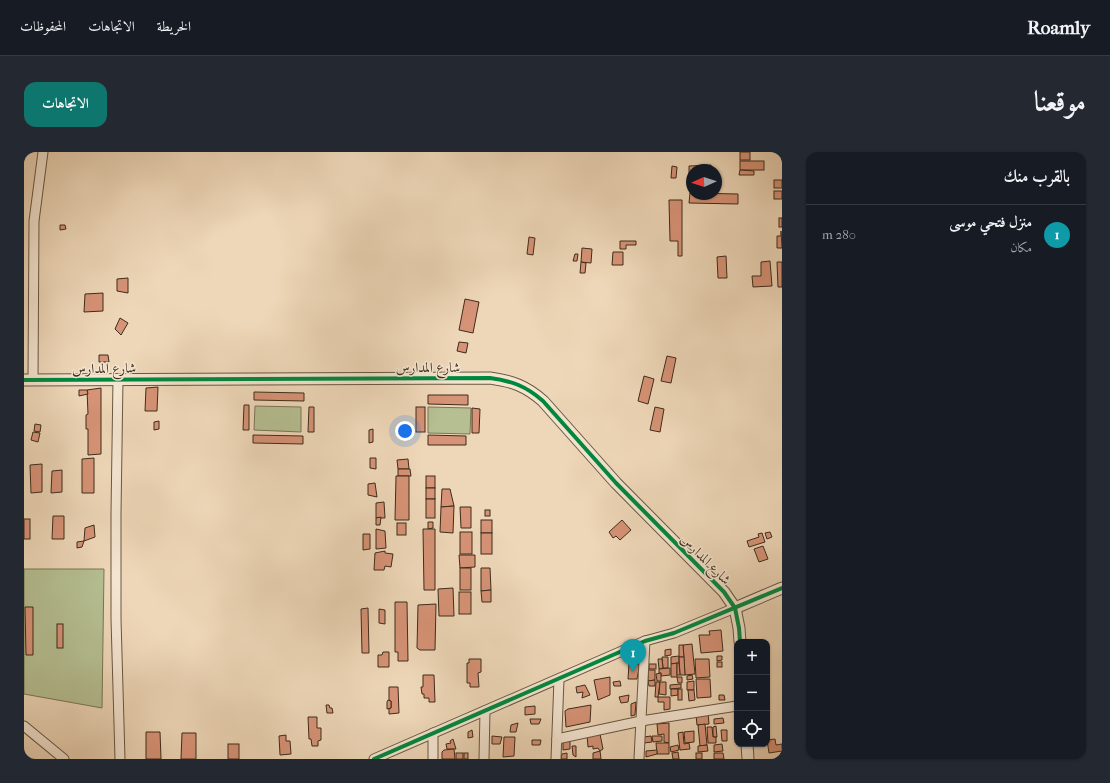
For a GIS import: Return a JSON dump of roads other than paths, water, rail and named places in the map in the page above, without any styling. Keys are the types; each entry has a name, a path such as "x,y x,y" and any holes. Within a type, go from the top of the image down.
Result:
{"street":[{"path":"28,380 34,221 43,152"},
{"path":"24,221 34,221"},
{"name":"شارع المدارس","path":"28,380 490,378 508,380 532,391 543,401 616,483 724,592 735,608"},
{"path":"118,379 116,619 120,759"},
{"path":"378,758 645,641 674,633 782,588"},
{"path":"735,608 740,639"},
{"path":"639,759 645,641"},
{"path":"556,759 559,679"},
{"path":"557,739 641,721 734,706"},
{"path":"484,759 485,711"},
{"path":"24,726 64,759"},
{"path":"433,734 433,759"},
{"path":"747,747 748,759"}],"place":[{"name":"منزل فتحي موسى","path":"633,672"}]}
